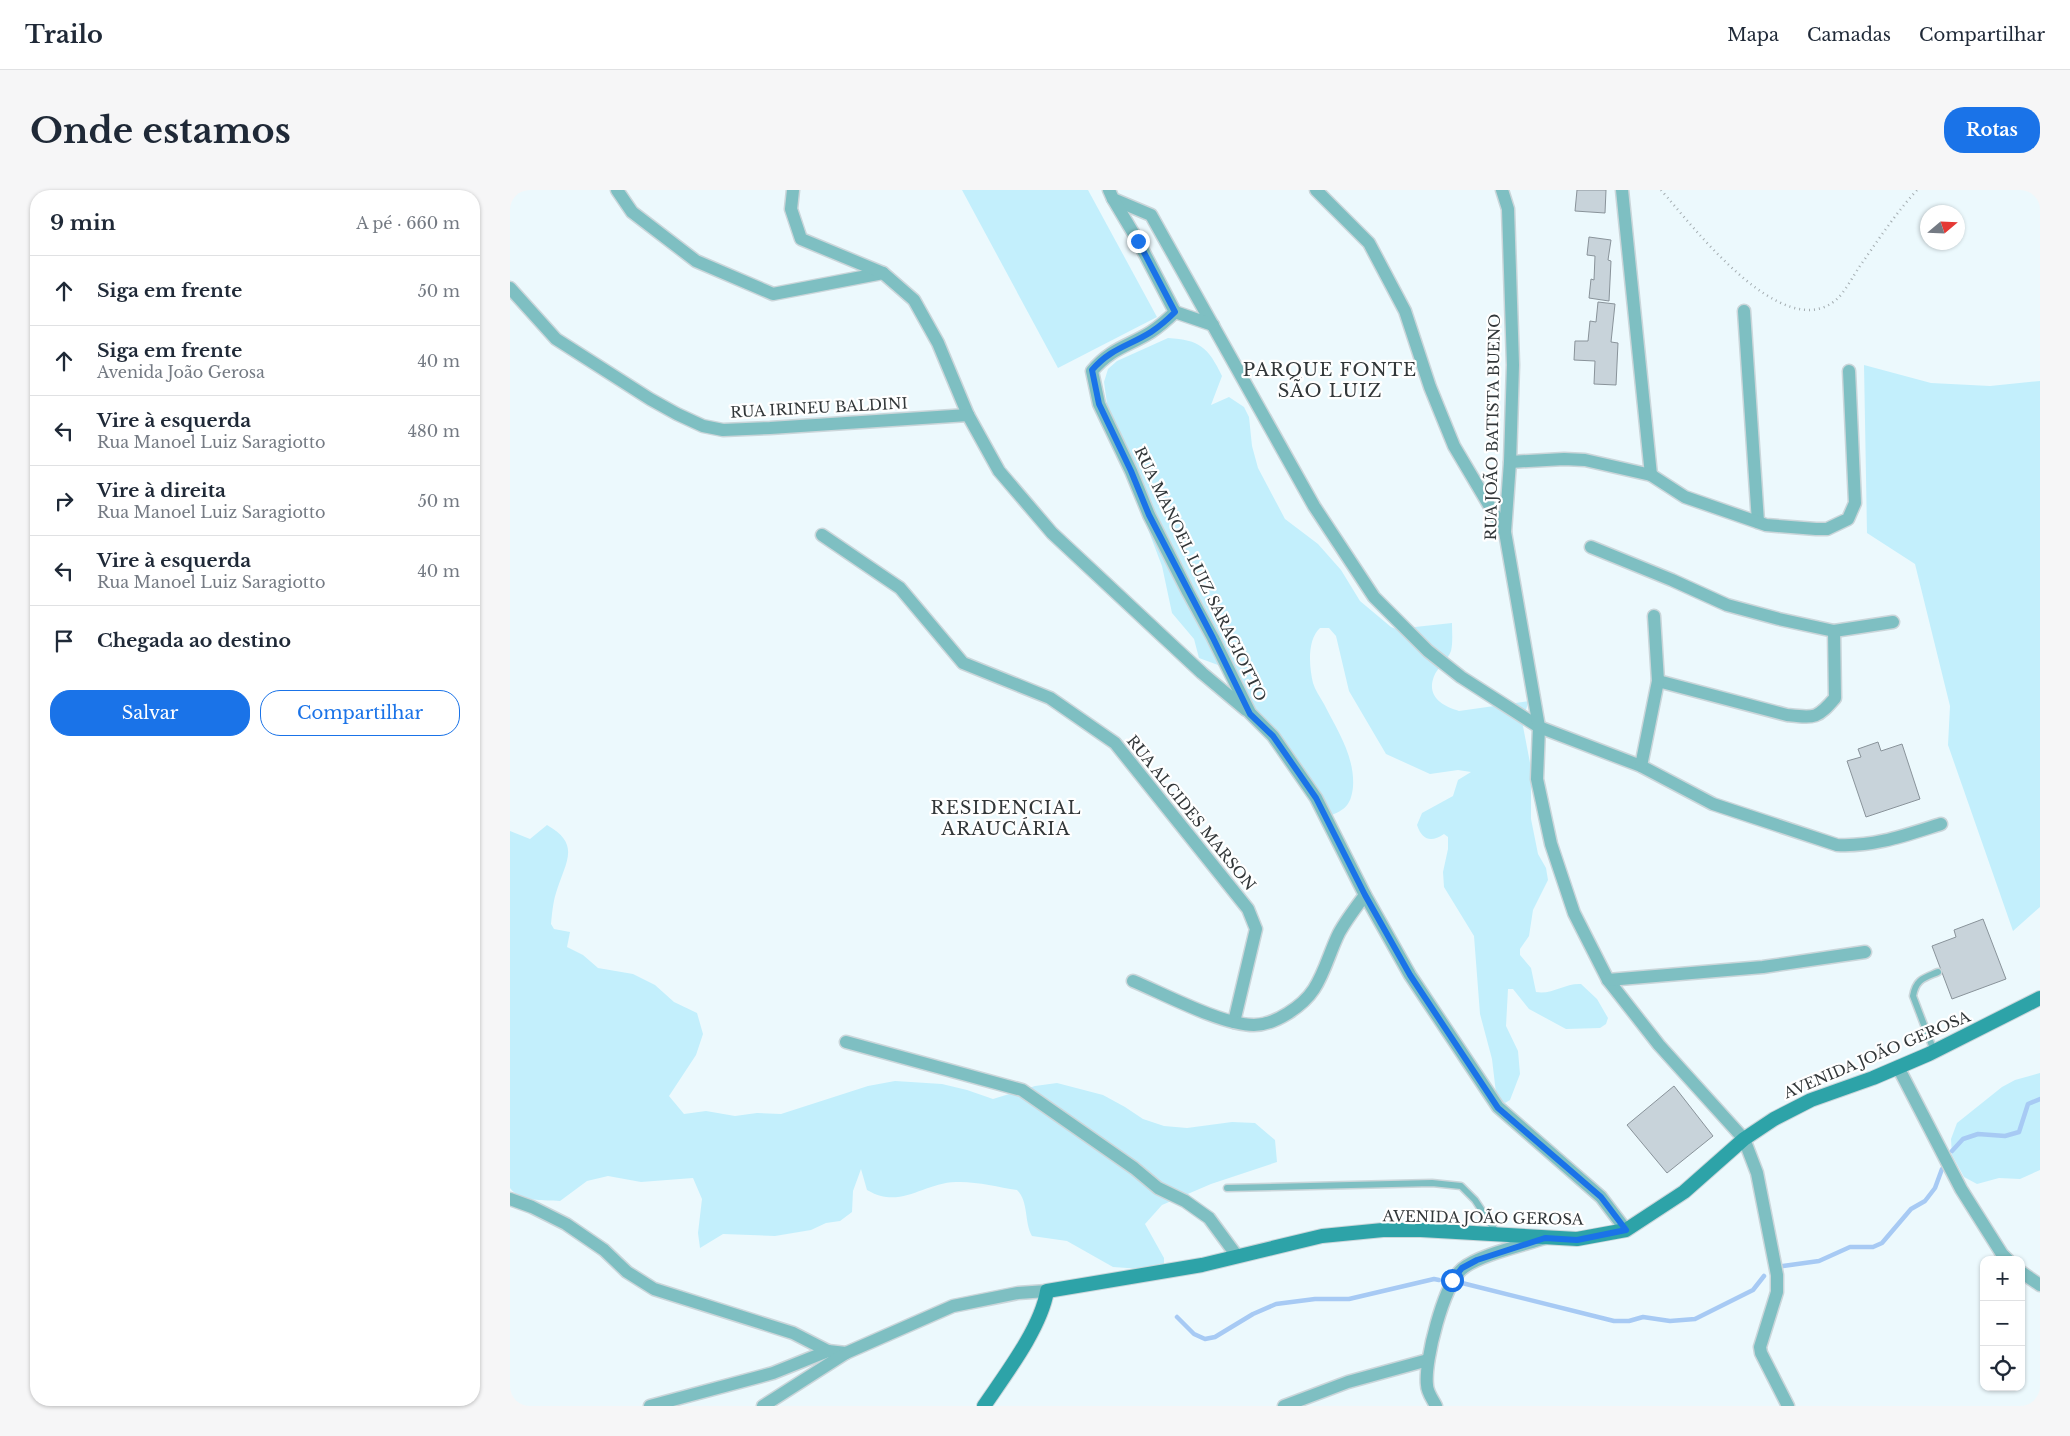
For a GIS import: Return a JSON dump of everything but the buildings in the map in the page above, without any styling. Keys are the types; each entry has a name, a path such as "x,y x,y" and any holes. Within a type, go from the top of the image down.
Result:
{"main road":[{"name":"AVENIDA JOÃO GEROSA","path":"1047,1291 1202,1264 1322,1236 1382,1230 1420,1230 1577,1240 1626,1230 1684,1192 1744,1139 1774,1119 1811,1100 1873,1078 1934,1051 2040,998"},
{"path":"984,1406 1027,1338 1045,1303 1047,1291"}],"street":[{"path":"617,190 632,212 696,261 773,294 883,273"},
{"path":"793,190 791,209 801,239 883,273 914,300 938,343 968,415 999,471 1052,533 1202,674 1250,714"},
{"path":"1316,190 1369,243 1405,311 1430,387 1454,446 1505,532"},
{"name":"RUA JOÃO BATISTA BUENO","path":"1502,190 1508,209 1513,366 1510,462 1505,532 1539,727 1537,779 1551,844 1574,913 1608,980 1659,1045 1744,1139"},
{"path":"1622,190 1651,475"},
{"path":"1111,194 1175,312 1213,325"},
{"path":"1111,194 1151,215 1314,506 1374,597 1428,651 1461,677 1539,727 1642,766 1713,804 1837,845 1857,846 1875,844 1941,824"},
{"name":"RUA IRINEU BALDINI","path":"510,288 556,339 650,399 703,426 723,430 968,415"},
{"path":"1744,311 1758,522"},
{"name":"RUA MANOEL LUIZ SARAGIOTTO","path":"1175,312 1150,332 1115,350 1101,360 1092,370 1099,404 1131,471 1149,515 1250,714 1273,736 1316,798 1365,895 1410,975 1498,1108 1601,1197 1626,1230"},
{"path":"1510,462 1564,459 1585,460 1651,475 1685,497 1766,525 1827,529 1848,519 1855,503 1849,371"},
{"name":"RUA ALCIDES MARSON","path":"822,535 900,588 963,663 1050,698 1114,743 1248,909 1256,929 1234,1022"},
{"path":"1591,547 1672,580 1726,605 1834,631 1893,622"},
{"path":"1642,766 1658,681 1654,616"},
{"path":"1658,681 1788,715 1808,716 1820,714 1835,698 1834,631"},
{"path":"1133,981 1205,1012 1234,1022 1255,1025 1274,1020 1297,1007 1314,989 1340,931 1365,895"},
{"path":"1608,980 1763,967 1865,952"},
{"path":"846,1042 1022,1090 1134,1168 1158,1188 1185,1201 1209,1218 1237,1256"},
{"path":"1898,1067 1961,1189 2004,1256"},
{"path":"1744,1139 1757,1173 1777,1275 1777,1292 1760,1347 1761,1353 1788,1406"},
{"path":"510,1199 532,1207 566,1224 604,1250 627,1272 654,1289 793,1333 828,1351 846,1353"},
{"path":"1436,1406 1426,1386 1428,1360 1444,1299 1452,1280 1462,1268 1477,1260 1545,1238"},
{"path":"2025,1275 2040,1285"},
{"path":"764,1406 846,1353 953,1306 1018,1293 1047,1291"},
{"path":"650,1406 773,1373 828,1351"},
{"path":"1284,1406 1348,1382 1428,1360"}],"lane":[{"path":"1934,1051 1914,996 1915,986 1920,980 1938,972"},
{"path":"1227,1188 1432,1183 1461,1186 1475,1200 1498,1234"}],"path":[{"path":"1661,190 1711,246 1757,289 1790,305 1813,310 1826,306 1837,299 1880,236 1917,190"}],"shaded area":[{"path":"962,190 1088,190 1157,317 1058,368"},
{"path":"1168,338 1195,343 1202,347 1212,358 1222,376 1211,405 1229,397 1244,407 1249,417 1252,446 1258,468 1285,519 1318,544 1341,570 1360,601 1391,627 1404,632 1415,627 1452,623 1451,651 1432,681 1433,694 1436,699 1446,706 1459,711 1529,701 1522,721 1531,768 1531,819 1538,854 1546,868 1548,880 1533,910 1529,936 1520,949 1520,955 1531,968 1536,992 1548,992 1569,985 1581,984 1597,999 1608,1018 1606,1024 1600,1028 1566,1029 1529,1009 1513,989 1508,989 1506,1026 1518,1051 1520,1074 1510,1100 1505,1103 1499,1100 1496,1093 1492,1059 1480,1014 1474,936 1444,887 1443,872 1448,849 1448,837 1444,834 1431,839 1424,837 1417,825 1422,813 1453,796 1458,780 1471,772 1458,770 1430,774 1386,754 1349,691 1336,636 1329,628 1320,628 1311,646 1310,661 1313,683 1344,744 1353,776 1351,797 1347,805 1332,815 1320,807 1229,675 1218,665 1199,658 1194,639 1172,613 1162,566 1111,433 1104,382 1108,369 1117,361"},
{"path":"1864,365 1931,383 1990,386 2040,381 2040,907 2013,931 1948,745 1950,706 1915,564 1867,533"},
{"path":"547,825 558,832 568,847 566,863 555,897 551,924 554,929 570,932 567,947 583,955 598,968 633,974 655,985 674,1002 697,1013 703,1034 696,1055 669,1096 684,1114 706,1111 735,1116 757,1113 781,1114 868,1086 895,1081 942,1084 993,1099 1035,1086 1057,1083 1103,1095 1143,1119 1164,1126 1187,1128 1232,1122 1255,1123 1275,1140 1277,1162 1211,1184 1162,1205 1145,1224 1164,1258 1164,1266 1156,1270 1113,1267 1067,1241 1032,1236 1025,1206 1017,1190 979,1183 956,1182 933,1186 901,1197 890,1197 867,1190 861,1169 853,1191 852,1212 840,1221 826,1223 811,1230 775,1236 723,1234 700,1248 698,1233 702,1199 693,1178 641,1182 608,1176 587,1181 560,1201 520,1196 510,1188 510,831 530,839"},
{"path":"2040,1073 2040,1170 2020,1179 1999,1178 1977,1184 1964,1177 1952,1155 1951,1139 1957,1123 2002,1087 2015,1080"}],"waterway":[{"path":"1952,1151 1963,1139 1978,1134 2005,1136 2019,1132 2028,1104 2040,1099"},
{"path":"1783,1266 1819,1261 1850,1247 1873,1247 1882,1243 1911,1209 1925,1201 1935,1188 1942,1169"},
{"path":"1458,1282 1614,1321 1629,1321 1643,1317 1670,1321 1695,1319 1753,1290 1764,1276"},
{"path":"1177,1317 1194,1334 1205,1339 1215,1337 1253,1314 1276,1304 1315,1299 1349,1299 1434,1279 1439,1280"}],"district":[{"name":"PARQUE FONTE SÃO LUIZ","path":"1330,380"},
{"name":"RESIDENCIAL ARAUCÁRIA","path":"1006,818"}],"route":[{"path":"1138,241 1175,312 1150,332 1115,350 1101,360 1092,370 1099,404 1131,471 1149,515 1250,714 1273,736 1316,798 1365,895 1410,975 1498,1108 1601,1197 1626,1230 1577,1240 1545,1238 1477,1260 1462,1268 1452,1280"}]}
